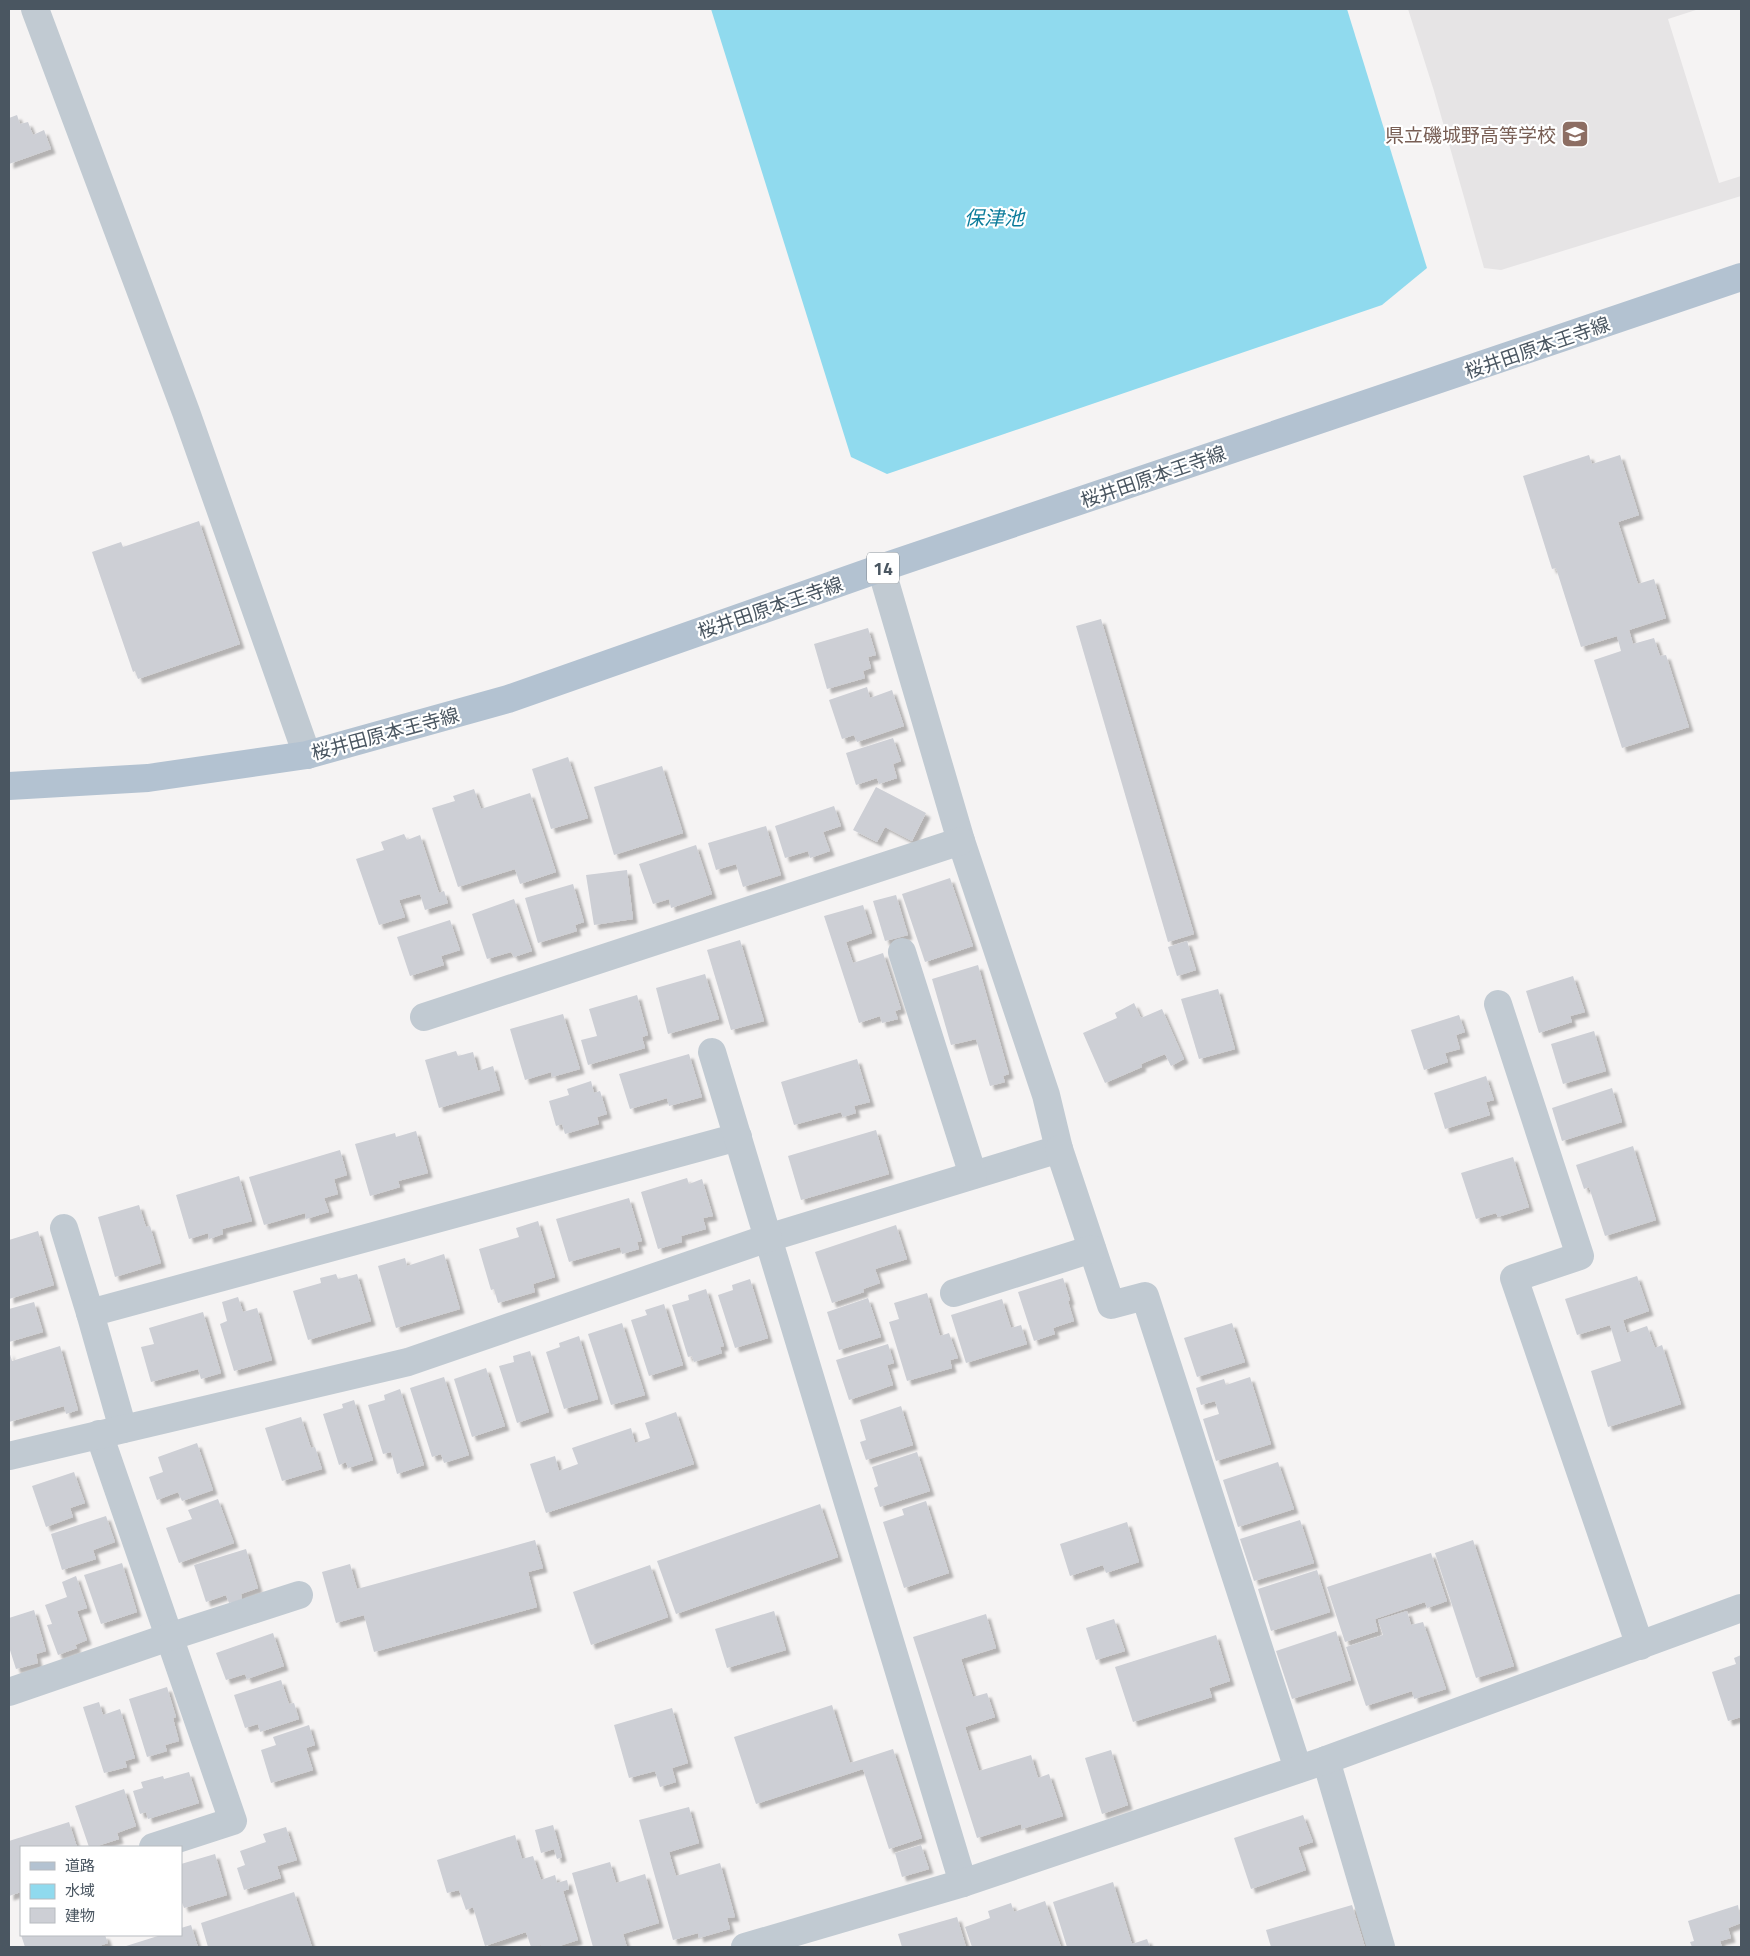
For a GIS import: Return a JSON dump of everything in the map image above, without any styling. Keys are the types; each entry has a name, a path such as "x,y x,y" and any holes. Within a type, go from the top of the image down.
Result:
{"main road":[{"name":"桜井田原本王寺線","path":"9,786 148,778 307,755 508,699 881,568 1741,277"}],"street":[{"path":"35,9 186,412 307,755"},
{"path":"881,568 961,841 1046,1095 1059,1149 1111,1305 1145,1296 1298,1769"},
{"path":"424,1017 961,841"},
{"path":"902,952 972,1175"},
{"path":"1498,1004 1580,1256 1514,1278 1640,1646"},
{"path":"712,1052 963,1883"},
{"path":"90,1313 738,1137"},
{"path":"9,1456 408,1362 768,1238 1059,1149"},
{"path":"64,1228 90,1313 111,1432 169,1636 233,1821 156,1846"},
{"path":"954,1293 1092,1249"},
{"path":"9,1692 169,1636 299,1596"},
{"path":"745,1947 963,1883 1326,1760 1741,1608"},
{"path":"1326,1760 1381,1947"}],"shaded area":[{"name":"県立磯城野高等学校","path":"1408,9 1699,9 1668,19 1719,183 1741,176 1741,196 1501,270 1484,268 1434,91"}],"water":[{"name":"保津池","path":"711,9 1347,9 1427,268 1382,305 887,474 851,457"}],"building":[{"path":"17,115 20,124 28,122 33,135 44,130 51,149 9,164 9,118"},
{"path":"1589,455 1592,464 1620,455 1639,515 1618,522 1638,584 1654,579 1666,618 1629,630 1633,644 1654,638 1660,656 1666,655 1689,727 1622,748 1594,660 1621,651 1617,636 1581,647 1556,568 1552,569 1523,476"},
{"path":"199,521 240,644 138,679 135,671 133,672 92,552 121,542 123,547"},
{"path":"1101,619 1194,934 1168,942 1076,626"},
{"path":"868,628 876,655 868,657 871,668 863,671 865,678 827,689 814,644"},
{"path":"867,687 870,698 892,690 904,726 857,742 854,735 842,739 829,700"},
{"path":"893,738 901,761 893,764 897,778 879,784 877,778 856,785 846,753"},
{"path":"568,757 588,818 551,829 532,769"},
{"path":"662,766 683,833 614,855 594,787"},
{"path":"876,787 926,813 912,841 885,827 877,842 853,830"},
{"path":"474,789 481,809 530,793 556,872 520,884 515,869 458,887 432,808 455,801 453,796"},
{"path":"834,806 841,826 823,832 830,851 810,858 808,851 785,858 775,826"},
{"path":"766,826 781,875 743,887 736,864 716,870 708,843"},
{"path":"404,834 407,840 420,835 439,893 444,891 448,903 425,910 420,894 399,900 405,917 379,925 356,859 384,850 381,842"},
{"path":"696,845 712,894 671,908 669,899 653,904 639,864"},
{"path":"627,870 633,919 594,925 586,875"},
{"path":"950,878 973,946 925,962 902,894"},
{"path":"573,884 584,922 575,925 577,931 538,943 525,898"},
{"path":"896,895 908,935 885,941 873,901"},
{"path":"514,899 532,951 514,957 511,952 487,959 472,914"},
{"path":"863,905 872,933 846,942 853,963 883,953 901,1009 895,1011 898,1019 882,1023 880,1016 859,1023 824,916"},
{"path":"450,920 460,950 441,956 444,965 410,976 397,937"},
{"path":"740,940 764,1021 731,1030 707,950"},
{"path":"1187,941 1196,970 1177,976 1168,947"},
{"path":"978,965 1009,1074 1003,1076 1005,1082 990,1086 976,1039 951,1045 932,979"},
{"path":"705,974 719,1019 668,1034 656,988"},
{"path":"1573,976 1585,1012 1570,1016 1572,1022 1539,1033 1526,991"},
{"path":"1218,989 1235,1049 1199,1059 1181,999"},
{"path":"637,995 648,1035 642,1037 645,1048 588,1065 581,1040 597,1036 589,1009"},
{"path":"1134,1003 1141,1018 1162,1009 1184,1059 1171,1066 1165,1054 1141,1064 1142,1067 1105,1083 1083,1033 1117,1018 1115,1013"},
{"path":"563,1014 580,1069 552,1077 551,1072 525,1080 510,1029"},
{"path":"1459,1015 1465,1032 1456,1035 1460,1049 1445,1053 1448,1062 1424,1070 1411,1030"},
{"path":"1594,1031 1606,1071 1563,1084 1551,1044"},
{"path":"456,1051 458,1056 473,1052 478,1071 493,1066 500,1090 439,1108 425,1060"},
{"path":"689,1054 702,1097 669,1106 667,1098 630,1109 619,1074"},
{"path":"857,1059 870,1102 854,1106 856,1113 843,1117 841,1112 794,1125 781,1082"},
{"path":"1486,1076 1494,1100 1486,1102 1490,1115 1445,1129 1434,1093"},
{"path":"591,1081 594,1093 600,1091 607,1114 597,1117 599,1124 565,1134 562,1124 556,1126 549,1101 569,1095 567,1089"},
{"path":"1612,1088 1622,1122 1562,1141 1552,1108"},
{"path":"876,1130 889,1174 801,1200 788,1156"},
{"path":"416,1131 428,1173 398,1181 400,1187 370,1196 355,1144 395,1133 396,1137"},
{"path":"1633,1146 1656,1220 1605,1236 1589,1187 1584,1189 1576,1165"},
{"path":"340,1150 347,1175 334,1179 338,1194 324,1198 329,1212 306,1219 305,1213 264,1225 249,1177"},
{"path":"1513,1157 1529,1207 1498,1217 1496,1213 1476,1219 1461,1173"},
{"path":"239,1176 252,1221 222,1229 223,1234 209,1239 208,1233 189,1239 176,1195"},
{"path":"687,1178 689,1184 702,1179 713,1216 703,1218 706,1229 681,1236 682,1242 658,1249 641,1192"},
{"path":"629,1198 642,1241 637,1242 639,1249 622,1254 620,1247 569,1262 556,1219"},
{"path":"139,1205 146,1227 150,1226 161,1263 115,1277 98,1217"},
{"path":"538,1221 555,1277 533,1284 535,1292 498,1303 494,1289 491,1290 479,1249 519,1237 516,1228"},
{"path":"896,1225 907,1259 875,1269 880,1283 863,1289 864,1292 832,1303 815,1252"},
{"path":"38,1231 54,1285 9,1299 9,1240"},
{"path":"444,1254 460,1309 396,1328 378,1266 405,1258 407,1266"},
{"path":"336,1274 338,1279 357,1274 371,1321 308,1340 293,1291 321,1283 320,1278"},
{"path":"1637,1276 1649,1311 1623,1320 1627,1333 1647,1326 1655,1348 1662,1345 1681,1404 1608,1427 1591,1371 1621,1361 1610,1325 1577,1335 1565,1299"},
{"path":"1063,1278 1074,1321 1053,1328 1055,1334 1034,1341 1018,1292"},
{"path":"750,1279 768,1338 735,1348 718,1295 733,1290 732,1285"},
{"path":"706,1289 724,1346 720,1347 722,1353 694,1362 692,1356 688,1357 672,1305 689,1300 688,1295"},
{"path":"927,1293 940,1336 949,1333 958,1358 950,1360 952,1368 907,1381 889,1322 899,1319 894,1303"},
{"path":"238,1297 243,1312 257,1308 272,1360 234,1371 220,1324 227,1321 222,1302"},
{"path":"868,1298 881,1337 839,1350 827,1312"},
{"path":"1002,1299 1011,1328 1021,1325 1027,1344 966,1363 951,1315"},
{"path":"34,1302 43,1332 9,1342 9,1309"},
{"path":"664,1304 683,1365 649,1376 631,1320 647,1315 645,1310"},
{"path":"203,1312 221,1373 201,1379 198,1369 151,1382 141,1347 154,1344 149,1328"},
{"path":"622,1323 645,1395 611,1405 588,1334"},
{"path":"1232,1323 1245,1362 1197,1377 1184,1338"},
{"path":"579,1336 598,1399 564,1409 546,1352 560,1347 559,1343"},
{"path":"888,1344 894,1363 887,1365 893,1385 849,1400 836,1360"},
{"path":"60,1346 78,1410 66,1414 64,1406 9,1422 9,1351 12,1361"},
{"path":"530,1351 549,1412 517,1423 499,1366 514,1362 513,1356"},
{"path":"486,1368 505,1426 472,1437 454,1379"},
{"path":"444,1377 469,1455 444,1463 441,1454 432,1457 410,1388"},
{"path":"1250,1377 1271,1444 1216,1461 1203,1419 1219,1414 1215,1401 1201,1405 1196,1388 1224,1379 1226,1385"},
{"path":"400,1389 424,1465 397,1474 391,1452 383,1454 368,1405 385,1400 384,1395"},
{"path":"354,1400 373,1460 348,1468 346,1462 339,1465 323,1414 343,1408 342,1404"},
{"path":"901,1406 913,1445 866,1460 860,1442 866,1440 860,1420"},
{"path":"676,1412 694,1464 546,1513 530,1464 555,1456 559,1471 578,1464 572,1448 631,1428 635,1443 650,1438 645,1423"},
{"path":"301,1417 311,1448 315,1447 322,1469 282,1481 265,1428"},
{"path":"197,1443 213,1490 182,1501 178,1492 157,1500 149,1477 163,1472 158,1457"},
{"path":"917,1452 930,1491 880,1507 874,1488 878,1486 872,1467"},
{"path":"1278,1462 1294,1509 1238,1527 1223,1480"},
{"path":"74,1472 85,1503 70,1508 73,1517 46,1527 32,1486"},
{"path":"218,1499 234,1543 179,1563 166,1528 192,1519 188,1510"},
{"path":"926,1501 949,1573 904,1588 883,1522 904,1515 902,1509"},
{"path":"820,1504 838,1557 676,1614 657,1561"},
{"path":"106,1516 115,1542 93,1550 96,1559 62,1570 51,1534"},
{"path":"1300,1520 1314,1563 1254,1581 1240,1539"},
{"path":"1127,1522 1139,1562 1106,1573 1103,1565 1070,1576 1060,1544"},
{"path":"535,1540 543,1568 528,1572 537,1607 374,1652 364,1615 336,1623 322,1572 350,1564 357,1589"},
{"path":"1473,1540 1514,1666 1476,1678 1435,1553"},
{"path":"246,1549 258,1588 241,1594 242,1599 229,1603 226,1595 206,1602 194,1565"},
{"path":"1431,1553 1447,1601 1427,1608 1425,1602 1375,1619 1378,1631 1345,1642 1327,1587"},
{"path":"122,1563 137,1612 101,1624 84,1575"},
{"path":"650,1565 668,1617 591,1645 573,1592"},
{"path":"1317,1570 1330,1612 1271,1631 1258,1589"},
{"path":"76,1576 87,1608 77,1611 87,1640 75,1645 77,1648 58,1655 47,1625 52,1624 45,1605 67,1597 62,1582"},
{"path":"34,1610 46,1651 36,1654 38,1663 16,1669 9,1647 9,1618"},
{"path":"774,1611 786,1650 727,1668 715,1629"},
{"path":"1407,1611 1411,1625 1423,1622 1446,1689 1414,1699 1412,1691 1366,1706 1346,1647 1383,1635 1378,1620"},
{"path":"986,1614 996,1648 961,1659 973,1697 987,1693 995,1717 965,1727 979,1771 1031,1755 1038,1778 1049,1774 1063,1816 1022,1829 1021,1824 977,1838 913,1637"},
{"path":"1114,1619 1125,1651 1096,1660 1086,1628"},
{"path":"1336,1631 1351,1680 1292,1699 1276,1651"},
{"path":"273,1633 284,1666 247,1679 245,1674 226,1680 216,1653"},
{"path":"1216,1635 1230,1681 1209,1688 1212,1697 1133,1722 1115,1667"},
{"path":"1741,1655 1741,1717 1728,1721 1712,1672 1736,1664 1734,1658"},
{"path":"281,1680 289,1704 294,1703 299,1719 260,1732 258,1724 245,1728 234,1695"},
{"path":"167,1687 176,1717 173,1718 179,1741 165,1745 167,1751 147,1757 129,1699"},
{"path":"99,1702 103,1715 120,1709 135,1758 125,1761 127,1767 104,1773 83,1707"},
{"path":"832,1705 850,1763 893,1749 922,1838 889,1849 863,1769 756,1804 734,1737"},
{"path":"672,1708 688,1763 672,1768 676,1782 660,1787 655,1771 629,1778 614,1725"},
{"path":"309,1725 315,1745 306,1748 313,1770 271,1783 261,1750 276,1745 273,1737"},
{"path":"1111,1750 1128,1805 1102,1814 1085,1758"},
{"path":"189,1772 199,1803 148,1819 146,1812 140,1814 133,1791 143,1788 141,1782 163,1776 164,1779"},
{"path":"124,1789 136,1826 117,1833 119,1839 97,1846 89,1846 75,1806"},
{"path":"689,1807 699,1843 669,1852 676,1876 720,1863 735,1917 727,1918 730,1929 699,1938 698,1933 673,1940 639,1820"},
{"path":"1303,1815 1313,1842 1298,1847 1306,1870 1251,1889 1234,1838"},
{"path":"69,1822 77,1846 20,1846 20,1892 9,1896 9,1841"},
{"path":"553,1825 562,1857 557,1859 554,1849 541,1853 535,1830"},
{"path":"286,1827 297,1860 277,1866 281,1878 244,1890 237,1868 245,1865 240,1851 266,1842 263,1834"},
{"path":"515,1835 522,1859 533,1856 541,1880 555,1875 557,1883 567,1880 569,1889 563,1891 578,1940 556,1947 541,1947 541,1945 531,1947 526,1932 485,1946 473,1907 466,1910 459,1890 447,1893 437,1860"},
{"path":"921,1845 929,1869 902,1877 895,1853"},
{"path":"215,1854 227,1895 184,1908 182,1903 182,1864"},
{"path":"610,1862 616,1883 645,1874 659,1923 623,1934 627,1947 593,1947 572,1873"},
{"path":"1113,1882 1132,1944 1147,1939 1150,1947 1067,1947 1053,1902"},
{"path":"294,1892 312,1947 208,1947 201,1923"},
{"path":"1045,1901 1061,1947 972,1947 965,1927 990,1918 988,1911 1011,1903 1014,1912"},
{"path":"1352,1905 1365,1947 1271,1947 1266,1930"},
{"path":"1738,1905 1741,1923 1728,1928 1731,1938 1720,1941 1722,1947 1692,1947 1690,1942 1694,1941 1688,1921"},
{"path":"957,1917 966,1947 902,1947 898,1934"},
{"path":"191,1925 198,1947 123,1947 158,1936 182,1936 182,1928"},
{"path":"21,1936 105,1936 108,1943 96,1947 25,1947"}],"place":[{"name":"県立磯城野高等学校","path":"1575,134"}]}
